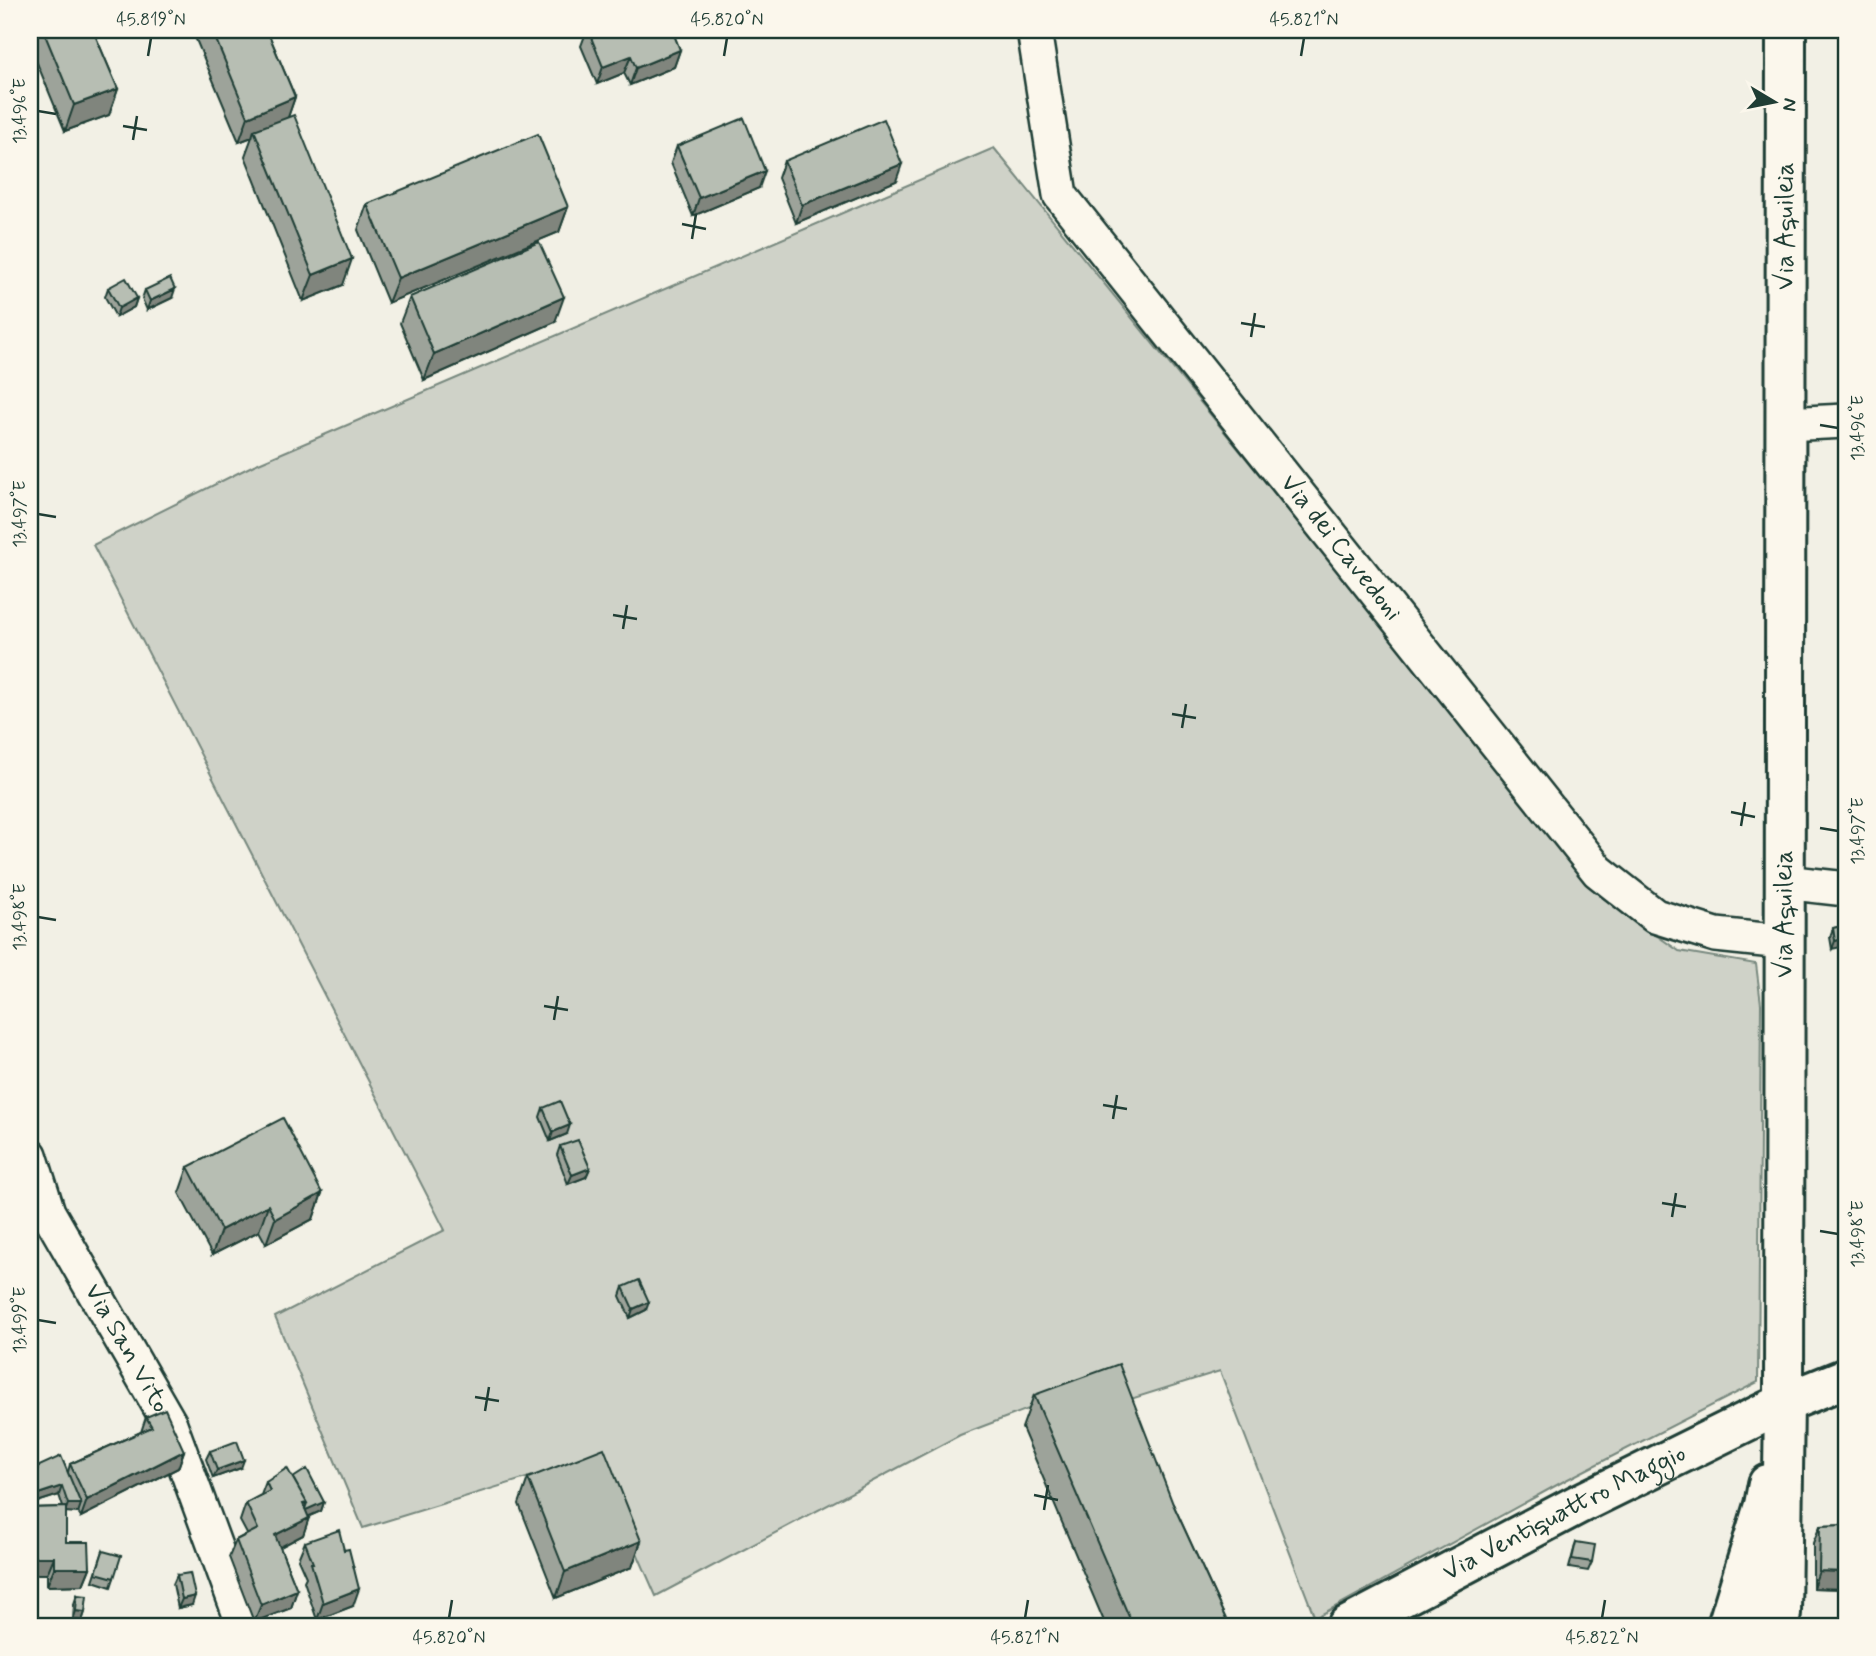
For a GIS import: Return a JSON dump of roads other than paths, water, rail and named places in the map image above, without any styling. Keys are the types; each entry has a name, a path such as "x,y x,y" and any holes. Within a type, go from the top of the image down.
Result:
{"main road":[{"name":"Via Aquileia","path":"1784,1403 1786,30"},
{"name":"Via Ventiquattro Maggio","path":"1347,1626 1577,1505 1784,1403 1846,1378"},
{"path":"1727,1626 1764,1505 1784,1403"},
{"path":"1779,1626 1784,1403"},
{"path":"1757,1626 1764,1505"}],"street":[{"name":"Via dei Cavedoni","path":"1034,30 1060,195 1598,871 1656,916 1716,935 1783,942"},
{"path":"1784,424 1846,421"},
{"path":"1784,882 1846,889"},
{"name":"Via San Vito","path":"30,1155 48,1212 170,1424 244,1626"}]}
